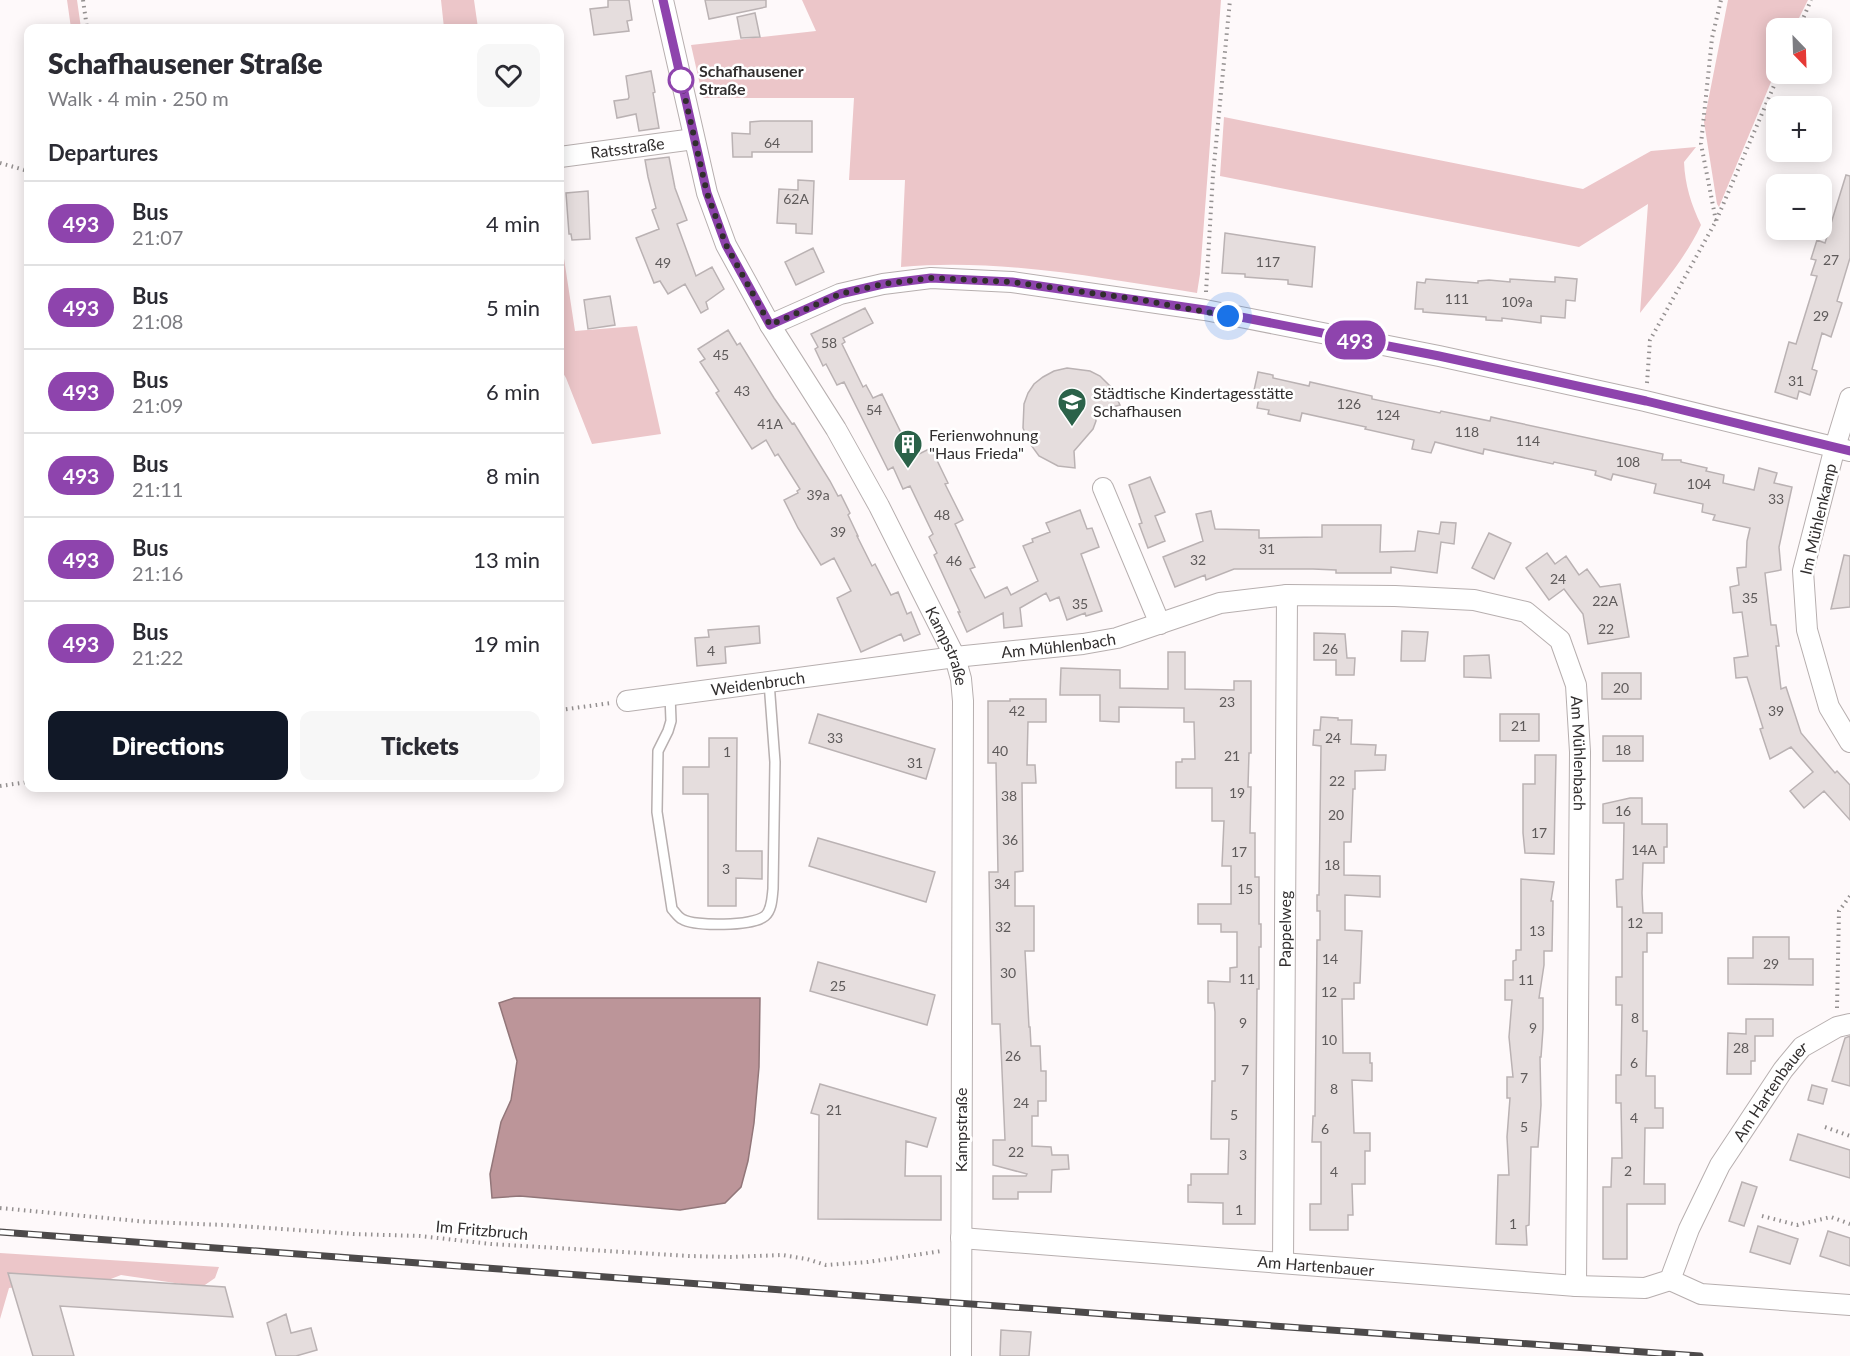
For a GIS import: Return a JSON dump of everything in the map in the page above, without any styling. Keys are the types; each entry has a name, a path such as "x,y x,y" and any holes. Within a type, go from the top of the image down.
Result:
{"street":[{"name":"Kampstraße","path":"663,0 707,193 726,245 770,325 836,429 879,506 955,657 961,679 963,701 961,1356"},
{"name":"Ratsstraße","path":"564,156 694,139"},
{"path":"770,325 840,294 883,284 931,278 1012,282 1205,310 1439,356 1646,401 1842,449"},
{"name":"Im Mühlenkamp","path":"1850,398 1842,449 1803,571 1807,630 1829,707 1850,742"},
{"path":"1103,488 1160,624"},
{"name":"Am Mühlenbach","path":"955,657 1083,644 1118,638 1220,603 1287,595 1395,596 1474,600 1526,612 1560,640 1576,685 1580,752 1576,1286"},
{"name":"Pappelweg","path":"1283,1263 1287,595"},
{"name":"Weidenbruch","path":"627,701 955,657"},
{"name":"Am Hartenbauer","path":"961,1244 1283,1263 1576,1286 1645,1288 1670,1280 1689,1229 1720,1165 1783,1070 1802,1047 1843,1026"},
{"path":"1670,1280 1701,1294 1850,1305"}],"lane":[{"path":"670,695 671,721 658,751 657,812 672,909 681,919 688,922 745,923 756,921 766,915 771,907 773,889 775,762 769,682"}],"path":[{"path":"83,0 86,24"},
{"path":"1205,310 1213,175 1230,0"},
{"path":"1716,221 1701,144 1712,38 1721,0"},
{"path":"1803,18 1811,0"},
{"path":"1646,401 1650,340 1716,221 1775,84"},
{"path":"0,163 24,170"},
{"path":"564,709 627,701"},
{"path":"0,786 24,783"},
{"path":"1843,1026 1839,911 1850,896"},
{"path":"1825,1127 1850,1136"},
{"name":"Im Fritzbruch","path":"0,1208 148,1222 225,1224 354,1234 420,1236 491,1244 689,1256 782,1255 826,1265 868,1262 961,1244"},
{"path":"1762,1216 1797,1225 1831,1217 1850,1224"}],"shaded area":[{"path":"67,0 77,0 80,24 70,24"},
{"path":"441,0 474,0 477,24 444,24"},
{"path":"802,0 1221,0 1197,293 1012,267 938,265 901,267 905,180 849,180 854,98 703,98 691,45 816,31"},
{"path":"1728,0 1808,0 1799,18 1766,18 1766,84 1770,84 1719,207 1704,122"},
{"path":"1224,117 1583,189 1651,151 1696,147 1684,162 1689,194 1701,225 1681,260 1640,313 1648,204 1579,247 1220,176"},
{"path":"564,258 575,331 637,326 661,434 592,444 564,375"},
{"path":"514,998 760,998 759,1067 754,1123 741,1187 725,1203 680,1210 520,1196 492,1198 490,1174 501,1122 511,1100 517,1061 499,1003"},
{"path":"0,1253 219,1267 215,1278 202,1287 121,1275 98,1284 63,1282 9,1288 0,1319"}],"building":[{"path":"608,0 629,0 632,20 627,21 629,31 594,35 590,9 608,7"},
{"path":"705,0 766,0 766,7 709,19"},
{"path":"755,13 760,37 741,38 737,17"},
{"path":"651,71 659,128 639,131 636,114 617,118 614,101 629,97 626,76"},
{"path":"812,121 812,152 752,152 752,157 733,157 732,133 750,134 750,122"},
{"path":"669,157 675,188 687,220 677,224 696,276 712,267 724,289 706,302 708,309 701,313 685,284 668,294 660,281 654,283 636,238 659,229 652,210 656,208 645,160"},
{"path":"1846,175 1850,176 1850,258 1837,301 1842,303 1831,337 1822,333 1812,369 1817,371 1810,395 1799,391 1797,399 1775,392 1789,342 1796,344 1817,276 1811,275 1816,260 1811,259 1817,240 1825,243 1826,240 1832,240 1832,220"},
{"path":"798,180 814,181 812,234 796,233 796,224 777,223 779,189 798,190"},
{"path":"588,191 590,239 572,240 569,234 566,193"},
{"path":"1225,233 1315,247 1312,287 1288,284 1288,280 1222,273"},
{"path":"813,248 824,272 796,285 785,262"},
{"path":"1555,277 1577,279 1575,301 1566,300 1565,318 1541,316 1541,323 1502,318 1502,321 1486,320 1486,317 1423,312 1423,309 1415,309 1417,282 1425,283 1426,279 1478,283 1478,281 1489,280 1510,282 1510,279 1555,282"},
{"path":"610,296 615,325 588,329 584,300"},
{"path":"865,308 873,323 843,338 845,342 842,344 863,387 866,385 873,398 882,394 913,457 931,448 948,483 945,484 963,520 955,524 975,567 970,569 985,598 1007,587 1011,595 1038,581 1023,546 1033,542 1032,539 1050,532 1046,523 1080,510 1087,529 1092,528 1099,547 1081,554 1102,611 1086,616 1085,613 1067,620 1059,597 1050,601 1046,593 1020,608 1022,626 1004,628 1003,613 967,632 934,555 937,553 929,537 933,534 910,486 903,489 893,467 888,470 844,382 837,385 826,364 823,366 815,349 818,347 811,334"},
{"path":"728,330 737,345 740,343 774,398 792,424 794,423 838,496 841,495 872,566 875,564 891,595 898,592 907,614 911,612 920,634 904,641 901,634 861,652 837,598 851,591 834,558 821,565 784,500 798,493 800,489 778,454 775,456 766,440 752,449 716,393 719,391 700,362 705,359 698,349"},
{"path":"1067,368 1090,371 1100,376 1111,387 1120,405 1095,412 1096,421 1093,429 1074,451 1075,468 1058,466 1039,456 1028,441 1023,428 1024,404 1034,384 1054,371"},
{"path":"1258,372 1273,375 1273,378 1309,386 1310,382 1372,396 1372,399 1440,413 1441,411 1490,421 1491,417 1663,454 1662,460 1681,460 1681,462 1707,468 1706,471 1724,475 1723,483 1754,490 1759,468 1777,473 1774,483 1792,487 1779,547 1781,570 1765,573 1771,625 1776,625 1779,646 1776,646 1781,689 1786,687 1801,733 1835,773 1837,771 1850,785 1850,820 1824,791 1804,808 1790,791 1813,772 1791,747 1770,759 1747,677 1736,678 1734,658 1748,656 1742,612 1733,613 1730,587 1739,585 1737,568 1746,567 1750,528 1713,520 1715,515 1702,512 1703,504 1654,493 1656,484 1613,474 1611,480 1595,475 1596,471 1484,449 1483,454 1435,442 1431,453 1412,449 1414,440 1365,429 1366,427 1302,413 1300,421 1268,414 1269,410 1257,408 1259,397 1253,395"},
{"path":"1150,477 1165,512 1155,516 1165,541 1148,548 1129,485"},
{"path":"1211,511 1215,529 1259,530 1259,538 1322,537 1322,525 1381,525 1380,552 1415,551 1418,531 1439,534 1441,522 1456,523 1454,544 1441,542 1437,573 1391,567 1391,573 1336,573 1336,570 1313,569 1234,569 1206,580 1205,575 1175,587 1163,557 1203,541 1196,514"},
{"path":"1489,533 1511,543 1494,579 1472,568"},
{"path":"1547,553 1555,564 1566,556 1579,575 1587,569 1600,587 1620,584 1629,637 1588,644 1583,614 1564,589 1549,600 1526,568"},
{"path":"1844,555 1850,556 1850,607 1831,609"},
{"path":"759,626 760,643 725,647 726,663 697,666 695,638 709,637 708,630"},
{"path":"1402,631 1428,632 1425,661 1401,661"},
{"path":"1314,633 1345,634 1347,658 1355,658 1354,675 1336,675 1336,660 1314,660"},
{"path":"1168,652 1185,652 1185,689 1234,690 1234,681 1251,681 1251,753 1249,753 1248,787 1251,787 1250,833 1255,833 1255,877 1259,877 1259,924 1261,924 1259,989 1257,989 1255,1224 1223,1224 1223,1203 1188,1202 1188,1185 1191,1185 1191,1174 1228,1174 1229,1139 1211,1139 1212,1081 1215,1081 1215,1012 1214,1003 1208,1003 1208,981 1230,982 1230,968 1237,967 1237,932 1221,932 1221,924 1198,924 1198,904 1231,904 1231,866 1222,866 1224,821 1212,821 1212,788 1176,788 1176,762 1182,762 1182,759 1195,759 1194,722 1184,722 1184,708 1119,707 1119,722 1100,721 1100,695 1060,695 1061,668 1120,670 1120,688 1168,689"},
{"path":"1489,655 1491,678 1464,677 1464,656"},
{"path":"1602,673 1641,673 1641,699 1602,699"},
{"path":"1010,699 1046,699 1046,722 1028,722 1027,765 1035,765 1036,783 1022,783 1023,871 1015,872 1015,906 1034,906 1034,951 1025,951 1029,1027 1031,1046 1040,1046 1041,1071 1046,1071 1046,1101 1038,1101 1038,1116 1032,1116 1032,1146 1051,1147 1052,1155 1068,1155 1069,1169 1052,1170 1051,1192 1018,1192 1018,1199 993,1199 993,1176 1026,1176 1027,1174 993,1165 993,1140 1005,1140 1000,1024 992,1024 989,872 998,872 996,763 988,763 988,701 1010,701"},
{"path":"818,714 935,749 926,779 809,743"},
{"path":"1500,714 1539,714 1539,741 1500,741"},
{"path":"1321,717 1352,720 1351,744 1376,745 1375,755 1386,755 1385,770 1355,771 1351,842 1344,842 1344,875 1380,876 1380,897 1345,895 1345,930 1362,931 1360,983 1354,983 1354,999 1342,999 1343,1053 1370,1053 1370,1063 1372,1063 1372,1081 1352,1080 1354,1133 1370,1133 1370,1151 1365,1151 1365,1184 1352,1184 1353,1215 1348,1215 1348,1230 1310,1230 1310,1204 1321,1204 1321,1142 1312,1142 1313,1116 1315,1116 1317,940 1320,940 1320,911 1317,911 1317,895 1319,895 1321,746 1313,745 1314,730 1320,730"},
{"path":"1603,736 1643,736 1643,761 1603,761"},
{"path":"709,738 737,738 736,851 762,851 762,879 736,878 736,906 708,906 708,794 683,794 683,767 709,767"},
{"path":"1535,755 1556,755 1554,854 1525,853 1523,784 1535,784"},
{"path":"1630,798 1642,798 1642,824 1667,824 1664,863 1643,863 1642,893 1643,913 1662,913 1662,933 1647,933 1647,952 1643,952 1643,1031 1647,1031 1646,1076 1655,1076 1655,1108 1663,1108 1663,1128 1645,1128 1644,1184 1665,1184 1665,1204 1627,1204 1627,1259 1603,1259 1603,1187 1611,1187 1612,1158 1622,1158 1621,1103 1616,1103 1616,1075 1621,1075 1622,1005 1616,1005 1616,977 1622,977 1622,907 1617,907 1616,880 1623,879 1624,823 1603,823 1603,804"},
{"path":"818,838 935,872 926,902 809,866"},
{"path":"1521,879 1554,882 1551,901 1553,901 1552,951 1544,951 1539,998 1543,998 1540,1057 1541,1105 1538,1147 1531,1147 1527,1245 1496,1244 1498,1175 1509,1175 1507,1137 1510,1098 1507,1098 1507,1077 1513,1077 1509,1037 1512,1000 1505,1000 1505,980 1513,980 1513,961 1516,960 1516,950 1521,950"},
{"path":"1753,937 1789,937 1789,959 1813,959 1813,985 1728,984 1728,958 1753,958"},
{"path":"818,962 935,995 927,1025 810,991"},
{"path":"1746,1019 1773,1019 1773,1036 1755,1036 1755,1061 1751,1061 1751,1074 1727,1074 1728,1033 1746,1034"},
{"path":"1850,1036 1850,1086 1832,1081 1845,1038"},
{"path":"820,1084 936,1118 927,1147 906,1141 905,1176 941,1176 941,1220 818,1219 819,1115 811,1113"},
{"path":"1812,1085 1827,1089 1823,1104 1808,1100"},
{"path":"1798,1134 1850,1150 1850,1178 1790,1160"},
{"path":"1742,1182 1757,1187 1744,1226 1729,1221"},
{"path":"1758,1226 1798,1239 1790,1264 1750,1252"},
{"path":"1828,1231 1850,1238 1850,1266 1820,1256"},
{"path":"8,1273 225,1287 233,1317 60,1306 74,1356 33,1356"},
{"path":"286,1314 291,1333 311,1328 317,1350 296,1356 276,1356 267,1323"},
{"path":"1001,1330 1031,1332 1029,1356 1000,1356"}],"railway":[{"path":"0,1232 1700,1356"}],"bus line":[{"name":"493","path":"663,0 707,193 726,245 770,325 840,294 883,284 931,278 1012,282 1205,310 1439,356 1646,401 1850,451"}],"place":[{"name":"Schafhausener Straße","path":"681,80"},
{"name":"Städtische Kindertagesstätte Schafhausen","path":"1072,428"},
{"name":"Ferienwohnung \"Haus Frieda\"","path":"908,470"}],"route":[{"path":"681,80 707,193 726,245 770,325 840,294 883,284 931,278 1012,282 1142,300 1228,316"}]}
